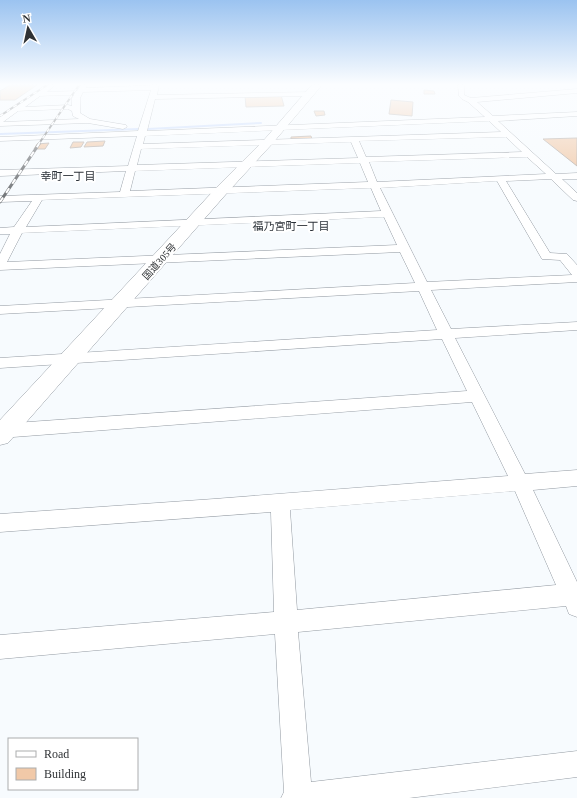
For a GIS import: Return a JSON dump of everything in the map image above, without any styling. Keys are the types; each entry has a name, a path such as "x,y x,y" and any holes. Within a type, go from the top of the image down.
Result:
{"highway":[{"name":"国道305号","path":"2,433 222,190 268,142 284,122"}],"street":[{"path":"0,124 52,122"},
{"path":"95,122 143,130"},
{"path":"124,194 145,122"},
{"path":"0,139 143,130 280,127 393,122"},
{"path":"498,122 577,198"},
{"path":"138,147 510,134"},
{"path":"0,647 575,598 520,482 374,185 354,139"},
{"path":"0,172 530,154"},
{"path":"0,199 577,176"},
{"path":"500,178 546,256 563,256 577,273"},
{"path":"39,198 18,230 0,266 405,248"},
{"path":"0,231 388,214"},
{"path":"0,310 577,278"},
{"path":"0,363 577,326"},
{"path":"2,433 477,396"},
{"path":"0,523 577,478"},
{"path":"280,502 286,622 298,798"},
{"path":"294,798 577,764"}],"building":[{"path":"311,136 312,139 291,139 291,137"},
{"path":"577,138 577,166 543,139"},
{"path":"105,141 103,146 84,147 87,142"},
{"path":"73,142 84,142 81,147 70,148"},
{"path":"49,143 45,149 34,149 37,144"}],"waterway":[{"path":"148,129 261,123"},
{"path":"0,134 138,129"}],"railway":[{"path":"38,145 54,122"},
{"path":"0,202 39,144"}],"district":[{"name":"幸町一丁目","path":"68,176"},
{"name":"福乃宮町一丁目","path":"291,226"}]}
